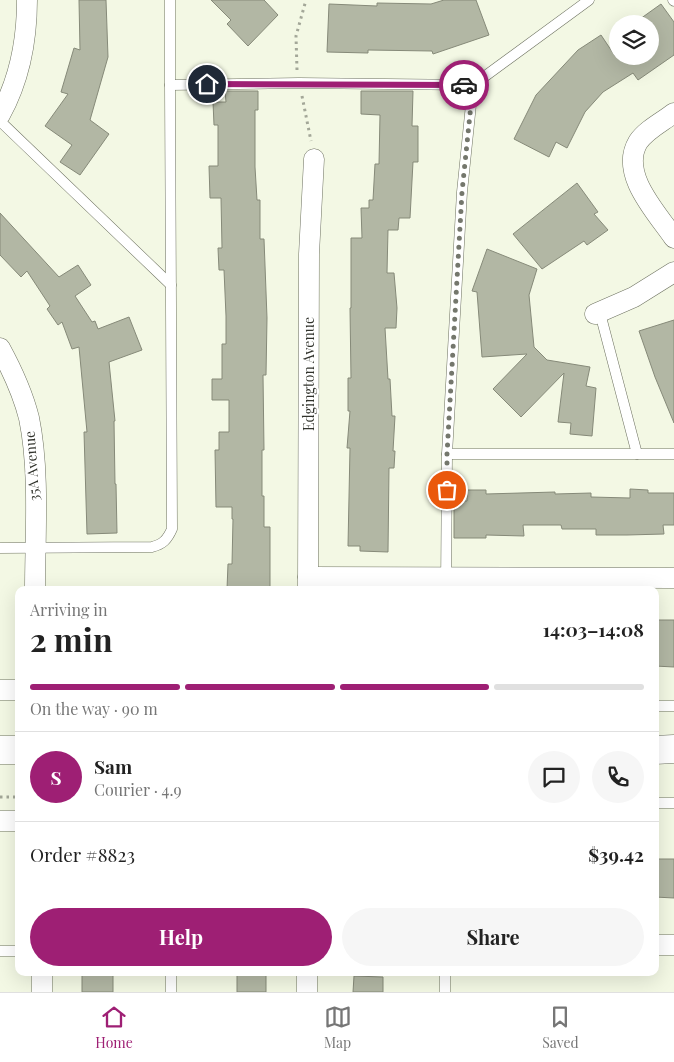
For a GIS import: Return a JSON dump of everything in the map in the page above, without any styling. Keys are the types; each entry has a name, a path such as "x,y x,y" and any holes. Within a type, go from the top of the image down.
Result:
{"street":[{"path":"0,115 21,64 26,34 27,0"},
{"path":"674,113 638,141 634,150 633,160 638,186 674,238"},
{"name":"Edgington Avenue","path":"308,584 309,254 314,159"},
{"path":"597,313 634,297 674,272"},
{"name":"35A Avenue","path":"0,348 23,399 32,439 35,462 35,586"},
{"path":"308,584 446,584 674,578"},
{"path":"0,690 15,690"},
{"path":"0,750 15,750"},
{"path":"659,750 674,750"},
{"path":"0,820 15,820"},
{"path":"659,945 674,945"},
{"path":"42,976 42,992"},
{"path":"307,976 307,992"}],"lane":[{"path":"0,548 152,547 162,544 168,539 172,529 170,0"},
{"path":"170,85 473,85 589,0"},
{"path":"446,584 447,454 462,192 473,85"},
{"path":"0,122 171,285"},
{"path":"597,313 637,454"},
{"path":"447,454 674,454"},
{"path":"659,706 674,706"},
{"path":"659,803 674,803"},
{"path":"0,951 15,951"},
{"path":"171,976 171,992"},
{"path":"445,976 445,992"}],"path":[{"path":"0,797 15,797"}],"building":[{"path":"79,0 106,0 108,57 90,120 109,134 80,175 60,162 72,145 45,126 68,94 61,92 74,48 80,50"},
{"path":"211,0 264,0 278,15 248,46 227,24 231,20"},
{"path":"444,0 476,0 489,35 433,54 432,51 368,50 368,53 327,52 329,4 377,6 377,3 431,4"},
{"path":"661,4 674,22 674,55 638,80 633,73 603,92 585,112 567,148 556,142 549,157 514,139 536,95 578,50 601,35 609,47 609,65 659,65 659,15 646,15"},
{"path":"225,91 258,91 258,110 255,110 255,167 257,200 260,200 260,239 264,239 267,318 266,375 263,375 264,450 262,450 262,496 264,496 264,527 270,527 270,586 227,586 228,564 232,564 232,507 216,507 215,450 219,450 219,432 229,432 229,400 212,400 212,379 222,379 222,344 226,344 226,316 224,270 219,270 218,248 222,248 221,198 210,198 209,166 218,166 218,125 214,125 213,102 226,102"},
{"path":"361,91 413,91 412,126 418,126 418,162 413,162 410,218 399,218 398,230 388,230 387,273 394,273 397,308 396,328 385,328 392,416 395,416 394,468 389,468 388,552 360,551 360,546 348,546 350,448 347,448 350,411 348,411 348,378 351,378 351,238 362,238 361,208 369,208 369,200 373,200 375,164 379,164 380,115 361,114"},
{"path":"577,183 598,212 594,214 608,230 587,245 584,241 542,269 513,234"},
{"path":"0,213 59,277 78,265 91,285 75,296 92,322 95,321 98,329 129,317 142,350 109,362 115,421 117,533 87,534 84,432 87,432 79,347 72,349 62,322 58,325 47,309 50,306 27,271 21,277 0,255"},
{"path":"487,249 537,269 529,295 534,347 547,360 590,367 586,386 596,388 592,436 570,434 571,423 558,422 564,373 521,417 493,389 527,354 482,357 477,292 472,291"},
{"path":"674,320 674,423 639,331"},
{"path":"630,489 648,490 648,493 674,493 674,525 663,525 664,534 596,535 596,529 562,529 561,525 523,525 524,536 486,535 486,538 454,538 454,501 467,501 467,490 486,490 486,494 591,493 591,497 630,498"},
{"path":"659,620 674,620 674,667 659,666"},
{"path":"659,859 674,859 674,898 659,897"},
{"path":"82,976 113,976 113,992 82,992"},
{"path":"237,976 266,976 266,992 237,992"},
{"path":"354,976 383,977 383,992 353,992"}],"way so far":[{"path":"447,490 447,454 462,192 473,85 464,85"}],"route":[{"path":"207,84 464,85"}]}
